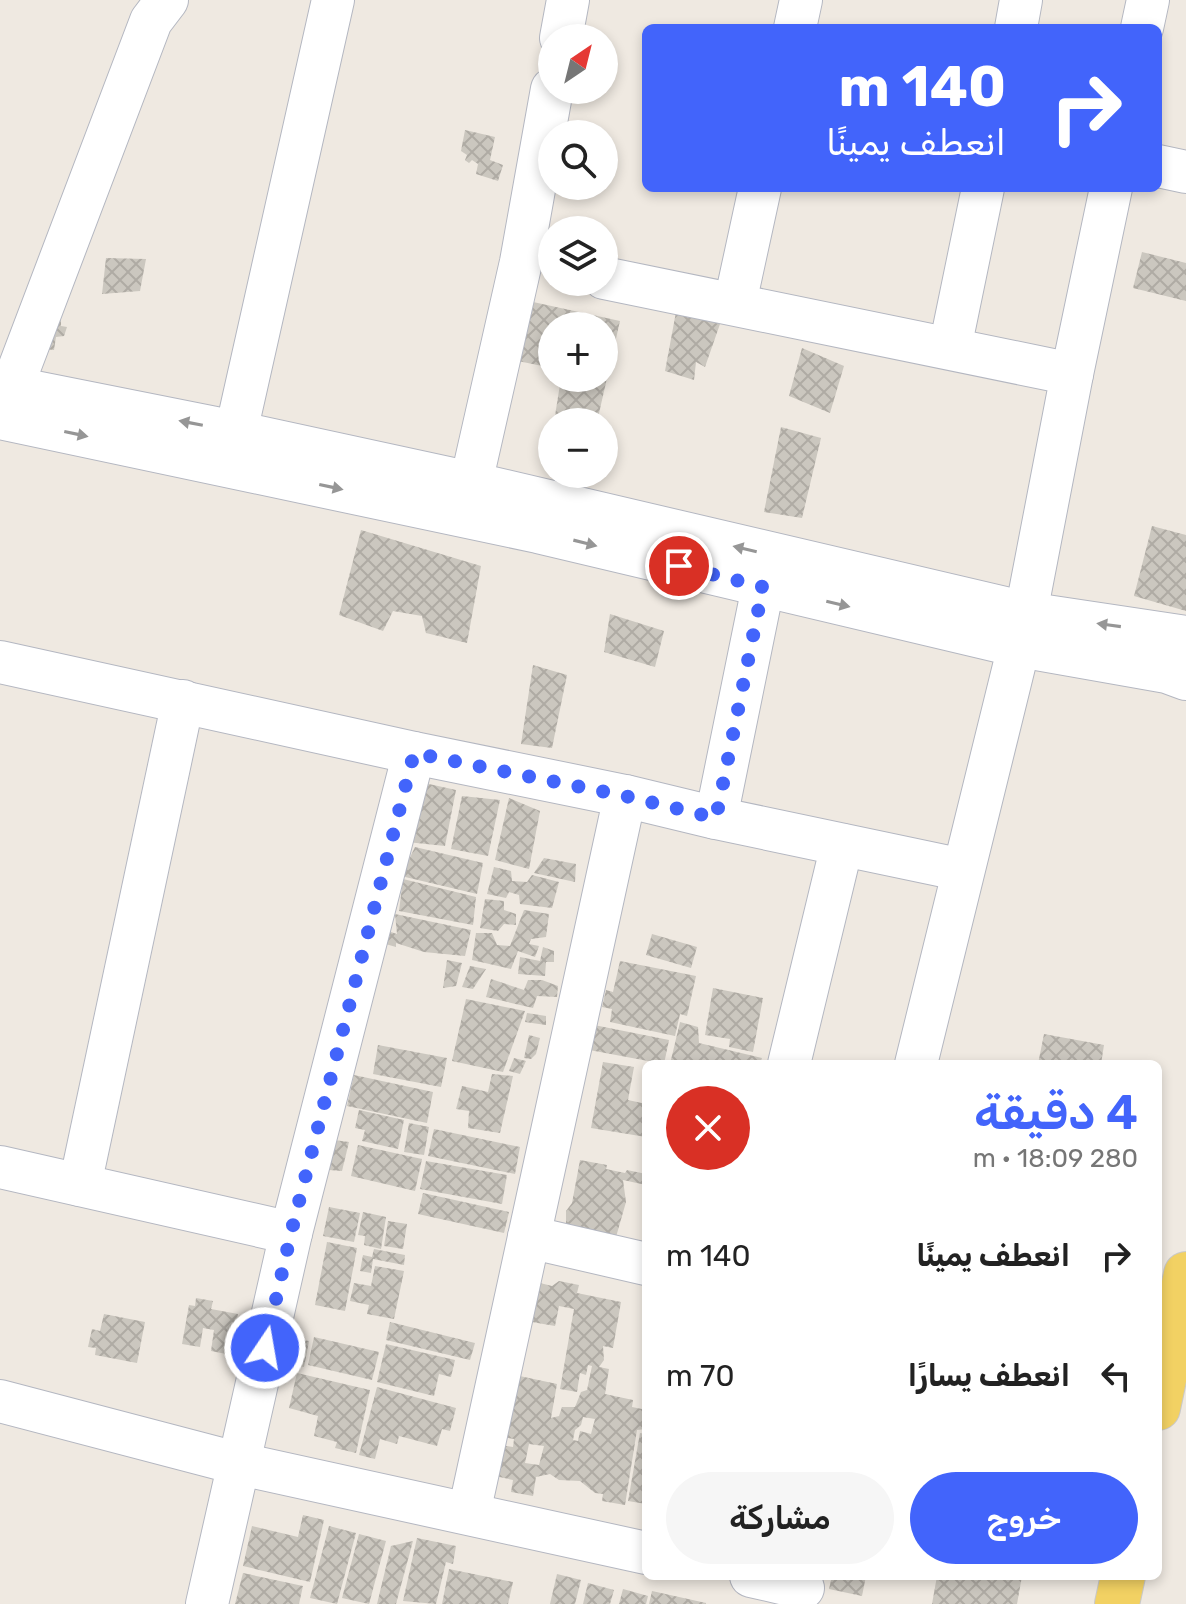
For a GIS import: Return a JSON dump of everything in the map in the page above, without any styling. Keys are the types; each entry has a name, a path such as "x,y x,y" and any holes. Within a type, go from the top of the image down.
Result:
{"main road":[{"path":"1162,1389 1186,1274"},
{"path":"1117,1604 1122,1580"}],"street":[{"path":"4,411 151,21 167,0"},
{"path":"236,432 333,0"},
{"path":"564,24 568,0"},
{"path":"796,24 801,0"},
{"path":"1017,24 1021,0"},
{"path":"1143,24 1148,0"},
{"path":"471,483 537,265 551,104"},
{"path":"1162,167 1186,172"},
{"path":"735,303 759,192"},
{"path":"950,348 982,192"},
{"path":"917,1060 1022,630 1110,192"},
{"path":"618,281 1072,374"},
{"path":"4,411 236,432 471,483 1022,630 1186,679"},
{"path":"4,411 763,587 1022,630 1186,637"},
{"path":"716,818 763,587"},
{"path":"0,662 963,870"},
{"path":"80,1185 183,701"},
{"path":"207,1604 291,1233 414,753"},
{"path":"469,1513 625,796"},
{"path":"790,1060 842,845"},
{"path":"0,1167 291,1233"},
{"path":"529,1237 642,1263"},
{"path":"0,1401 240,1464 642,1552"},
{"path":"767,1580 803,1589"}],"building":[{"path":"465,130 495,137 490,160 503,165 498,181 476,174 478,164 465,160 467,155 461,151"},
{"path":"1142,252 1186,263 1186,301 1133,288"},
{"path":"106,258 146,259 140,291 102,294"},
{"path":"524,300 579,312 538,312 538,365 513,360"},
{"path":"61,310 61,326 67,327 64,336 56,337 54,350 43,349"},
{"path":"676,312 720,324 705,367 696,362 694,380 665,371"},
{"path":"802,348 844,366 830,413 789,396"},
{"path":"559,392 604,392 600,408 556,408"},
{"path":"781,427 821,438 802,518 764,512"},
{"path":"1152,526 1186,535 1186,611 1134,596"},
{"path":"361,530 481,566 467,643 426,633 422,616 393,611 383,631 339,615"},
{"path":"610,614 664,631 655,667 604,652"},
{"path":"533,665 567,675 552,748 521,744"},
{"path":"420,782 456,790 445,846 407,842"},
{"path":"462,796 500,800 488,856 451,849"},
{"path":"509,798 540,811 529,869 495,860"},
{"path":"415,847 483,863 477,894 401,876"},
{"path":"544,858 576,864 575,882 534,873"},
{"path":"494,867 511,871 512,881 527,882 532,875 559,882 552,908 520,904 519,895 509,892 506,898 487,894"},
{"path":"403,879 476,897 473,925 399,911"},
{"path":"485,899 504,901 504,910 516,914 516,925 504,924 498,931 480,928"},
{"path":"524,910 549,914 546,937 531,939 529,944 539,946 535,957 518,951 511,969 472,960 476,933 492,933 497,945 510,946"},
{"path":"395,914 471,930 465,956 424,952 396,943 396,947 375,941 379,928 397,934"},
{"path":"652,934 697,947 691,968 646,955"},
{"path":"543,947 554,951 554,962 546,962 545,976 518,974 520,957 540,961"},
{"path":"447,960 462,963 456,986 443,988"},
{"path":"620,961 696,976 687,1016 680,1014 675,1036 610,1022 612,1009 602,1007 606,990 613,992"},
{"path":"470,966 486,969 473,989 462,987"},
{"path":"491,979 524,990 528,980 542,980 558,986 557,997 537,996 533,1008 486,997"},
{"path":"713,988 763,998 753,1052 729,1047 730,1039 705,1035"},
{"path":"466,999 525,1011 503,1072 452,1061"},
{"path":"527,1013 546,1016 546,1025 525,1022"},
{"path":"680,1022 698,1027 699,1043 762,1058 761,1060 671,1060"},
{"path":"589,1024 669,1040 665,1060 643,1060 584,1049"},
{"path":"1044,1034 1104,1045 1102,1060 1039,1060"},
{"path":"529,1035 540,1038 536,1054 531,1059 524,1058"},
{"path":"378,1045 447,1058 441,1087 373,1074"},
{"path":"514,1058 526,1061 520,1074 509,1071"},
{"path":"603,1062 634,1067 628,1100 642,1103 642,1136 591,1128"},
{"path":"492,1074 513,1076 500,1133 468,1128 469,1111 456,1109 462,1086 488,1092"},
{"path":"354,1075 433,1092 427,1123 347,1106"},
{"path":"359,1110 404,1120 398,1149 362,1141 365,1130 355,1128"},
{"path":"409,1123 429,1127 424,1155 404,1152"},
{"path":"434,1129 520,1147 515,1174 428,1156"},
{"path":"334,1140 349,1142 342,1171 329,1170"},
{"path":"358,1145 422,1159 415,1191 351,1176"},
{"path":"580,1160 607,1165 606,1169 642,1173 642,1184 623,1180 626,1202 616,1237 566,1232 566,1211 572,1203"},
{"path":"426,1161 507,1175 502,1204 420,1189"},
{"path":"423,1193 509,1212 504,1233 418,1214"},
{"path":"329,1207 360,1213 354,1242 323,1236"},
{"path":"363,1212 386,1217 381,1249 364,1245 365,1236 358,1235"},
{"path":"388,1221 407,1224 403,1249 384,1246"},
{"path":"327,1242 357,1248 345,1311 315,1305"},
{"path":"374,1249 405,1255 404,1265 373,1259 371,1273 360,1271 363,1255 372,1257"},
{"path":"375,1266 404,1271 394,1319 367,1314 369,1305 350,1301 354,1283 371,1286"},
{"path":"559,1281 579,1285 577,1293 621,1302 613,1348 603,1346 604,1360 599,1367 609,1369 605,1394 633,1400 632,1407 642,1409 642,1429 637,1430 625,1505 602,1501 603,1494 595,1493 580,1481 559,1480 550,1474 536,1477 533,1496 511,1492 513,1480 495,1476 500,1445 513,1447 514,1439 503,1437 515,1375 557,1384 551,1418 559,1416 562,1407 575,1407 581,1392 587,1390 592,1366 588,1365 586,1375 580,1373 577,1392 560,1389 574,1309 559,1306 555,1326 532,1322 540,1283 552,1286","holes":["583,1417 595,1419 591,1434 580,1431 578,1441 573,1440","529,1444 544,1446 539,1465 525,1463"]},
{"path":"196,1298 213,1301 211,1309 238,1314 231,1355 211,1351 214,1330 203,1328 200,1347 182,1344 189,1305 195,1306"},
{"path":"104,1314 145,1322 137,1363 95,1355 96,1348 88,1347 92,1329 100,1331"},
{"path":"390,1322 475,1343 470,1360 386,1340"},
{"path":"314,1337 379,1352 372,1380 308,1365"},
{"path":"290,1338 309,1341 304,1367 285,1363"},
{"path":"386,1344 455,1360 451,1377 439,1374 434,1396 377,1382"},
{"path":"297,1373 370,1390 356,1453 335,1448 337,1442 314,1436 318,1416 289,1408"},
{"path":"377,1387 456,1408 450,1431 442,1429 437,1446 399,1436 397,1444 380,1439 375,1459 359,1455"},
{"path":"640,1433 642,1433 642,1503 628,1501"},
{"path":"303,1515 324,1520 310,1582 243,1566 252,1526 298,1537"},
{"path":"329,1526 356,1533 337,1604 310,1598"},
{"path":"359,1534 386,1541 369,1604 342,1598"},
{"path":"417,1538 456,1546 453,1564 446,1562 436,1604 403,1601"},
{"path":"413,1541 396,1604 377,1604 391,1546"},
{"path":"449,1569 513,1582 508,1604 442,1604"},
{"path":"243,1573 303,1586 299,1604 235,1604"},
{"path":"557,1574 581,1580 575,1604 550,1604"},
{"path":"831,1580 865,1580 862,1596 829,1589"},
{"path":"936,1580 1021,1580 1017,1604 932,1604"},
{"path":"588,1583 614,1590 610,1604 583,1604"},
{"path":"623,1589 648,1596 646,1604 619,1604"},
{"path":"652,1591 706,1603 706,1604 649,1604"}],"route":[{"path":"265,1348 291,1233 414,753 716,818 763,587 679,566"}]}
